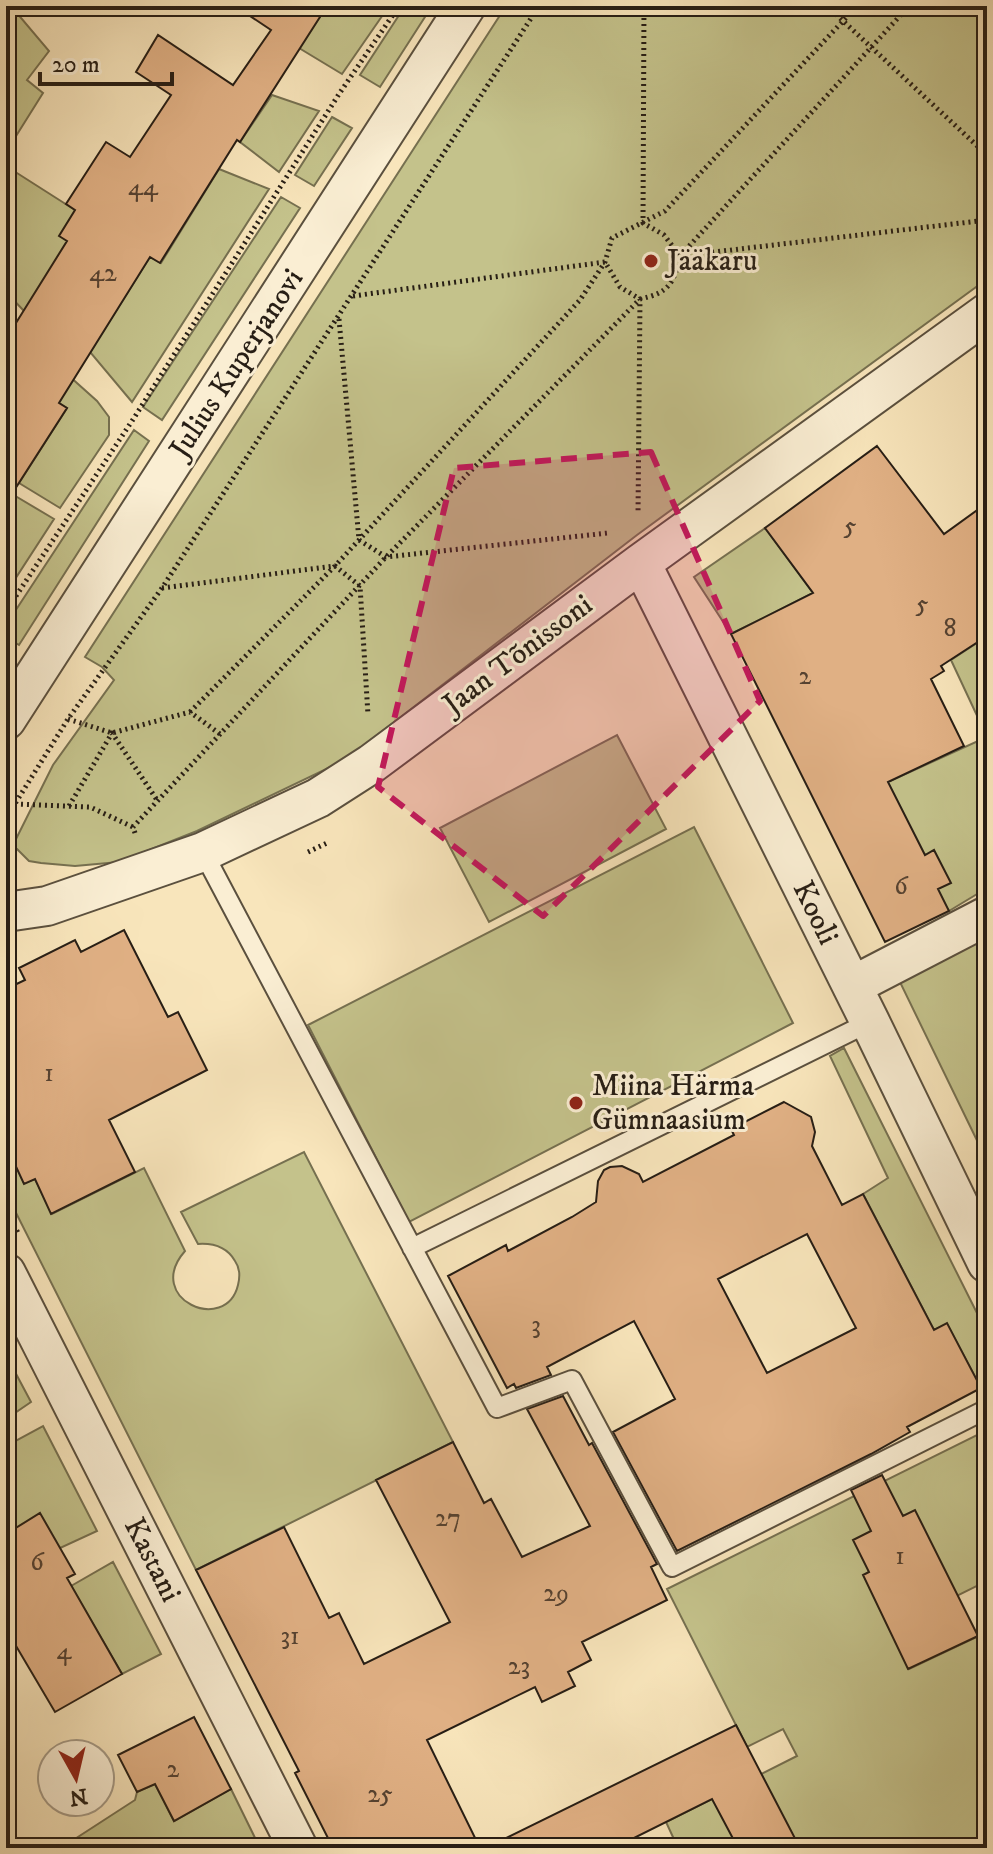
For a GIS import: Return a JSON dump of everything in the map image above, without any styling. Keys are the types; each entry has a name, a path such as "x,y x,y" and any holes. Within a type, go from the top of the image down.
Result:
{"street":[{"name":"Julius Kuperjanovi","path":"6,720 188,442 466,6"},
{"name":"Jaan Tõnissoni","path":"6,912 47,906 203,852 318,798 371,764 639,549 987,313"},
{"name":"Kooli","path":"639,549 987,1263"},
{"path":"852,986 987,916"},
{"name":"Kastani","path":"6,1273 298,1848"}],"lane":[{"path":"203,852 497,1408 572,1380 672,1567 987,1409"},
{"path":"412,1248 870,1022"}],"path":[{"path":"6,611 399,6"},
{"path":"6,818 68,719 162,588 539,6"},
{"path":"643,223 644,6"},
{"path":"827,6 987,155"},
{"path":"68,719 112,733 190,712 335,566 580,300 605,262 612,238 665,211 857,6"},
{"path":"133,827 386,557 640,299 655,296 668,288 680,256 909,6"},
{"path":"680,256 987,220"},
{"path":"643,223 664,235 680,256"},
{"path":"352,296 605,262"},
{"path":"605,262 620,287 640,299"},
{"path":"359,540 386,557 609,533 639,549 640,299"},
{"path":"339,317 359,540"},
{"path":"162,588 335,566 360,586 371,764"},
{"path":"190,712 220,734"},
{"path":"112,733 157,800"},
{"path":"69,806 112,733"},
{"path":"15,804 90,807 133,827 151,871"}],"highlighted area":[{"path":"651,452 760,701 543,916 378,787 454,468"}],"shaded area":[{"path":"6,6 11,6 49,51 27,80 43,93 6,152"},
{"path":"327,6 389,6 342,74 299,48"},
{"path":"405,6 432,6 380,87 360,75"},
{"path":"506,6 987,6 987,279 637,535 345,760 197,831 119,862 75,866 29,861 16,848 16,839 53,765 114,680 102,667 85,657"},
{"path":"272,95 319,111 279,172 240,142"},
{"path":"332,117 352,128 314,186 295,175"},
{"path":"6,166 75,210 81,249 24,311 6,292"},
{"path":"219,169 269,189 132,402 90,352 150,257 161,263"},
{"path":"281,197 300,208 162,420 143,407"},
{"path":"20,332 97,401 109,417 109,435 60,508 19,483 67,408 6,369 6,350"},
{"path":"134,430 149,441 19,645 6,637 6,625"},
{"path":"12,494 54,519 6,593 6,503"},
{"path":"765,528 813,593 731,634 694,577"},
{"path":"987,574 987,737 951,660 980,641"},
{"path":"617,735 666,829 489,922 440,828"},
{"path":"987,737 987,888 949,911 868,791"},
{"path":"694,827 793,1023 409,1222 308,1025"},
{"path":"987,934 987,1161 898,978"},
{"path":"844,1048 987,1333 987,1385 981,1388 947,1324 934,1330 863,1194 888,1178 830,1056"},
{"path":"6,1145 24,1183 35,1179 52,1214 144,1168 185,1251 175,1268 174,1284 180,1296 191,1305 205,1309 219,1308 231,1300 238,1285 239,1270 232,1256 224,1249 198,1244 181,1212 304,1152 453,1442 196,1570 6,1193"},
{"path":"6,1355 31,1402 6,1419"},
{"path":"43,1426 97,1531 6,1573 6,1446"},
{"path":"987,1430 987,1581 898,1625 909,1669 987,1632 987,1847 678,1848 666,1822 797,1756 783,1729 747,1747 667,1589"},
{"path":"113,1562 161,1654 122,1674 71,1586"},
{"path":"155,1784 174,1821 231,1789 260,1848 61,1848 107,1818 116,1818 116,1812 135,1800 137,1792"}],"building":[{"path":"235,6 327,6 240,142 237,140 160,263 150,257 59,403 67,408 6,503 6,339 67,241 59,236 75,210 66,204 106,142 130,157 171,95 136,72 158,35 233,85 271,30"},
{"path":"877,446 944,534 987,503 987,636 941,666 944,671 931,679 964,746 888,782 925,855 934,850 951,883 938,889 949,911 885,942 731,634 813,593 765,528"},
{"path":"124,930 168,1017 178,1012 207,1070 109,1120 135,1172 51,1214 35,1179 24,1184 6,1145 6,989 25,980 19,968 75,940 81,952"},
{"path":"784,1102 811,1117 815,1132 812,1146 842,1205 863,1194 934,1330 947,1323 981,1388 907,1427 910,1432 871,1454 677,1551 613,1432 675,1399 634,1321 547,1367 551,1375 516,1388 514,1384 507,1388 448,1276 506,1245 508,1251 596,1202 598,1181 604,1170 622,1166 639,1174 643,1182 734,1135 731,1129","holes":["807,1234 856,1328 767,1373 718,1279"]},
{"path":"563,1396 657,1564 651,1567 667,1600 582,1642 591,1660 568,1672 575,1686 542,1702 535,1687 427,1740 480,1848 333,1848 295,1773 299,1771 196,1570 284,1527 329,1618 339,1613 364,1664 450,1622 376,1480 453,1442 484,1503 491,1499 522,1557 590,1526 527,1409"},
{"path":"882,1475 903,1516 915,1510 978,1636 908,1669 863,1575 869,1572 853,1540 871,1531 851,1490"},
{"path":"40,1513 75,1574 67,1578 122,1674 55,1712 6,1629 6,1534"},
{"path":"194,1717 231,1789 174,1821 155,1784 137,1792 118,1755"},
{"path":"736,1725 800,1848 738,1848 712,1799 614,1848 486,1848"}],"place":[{"name":"Jääkaru","path":"651,261"},
{"name":"Miina Härma Gümnaasium","path":"576,1103"}]}
